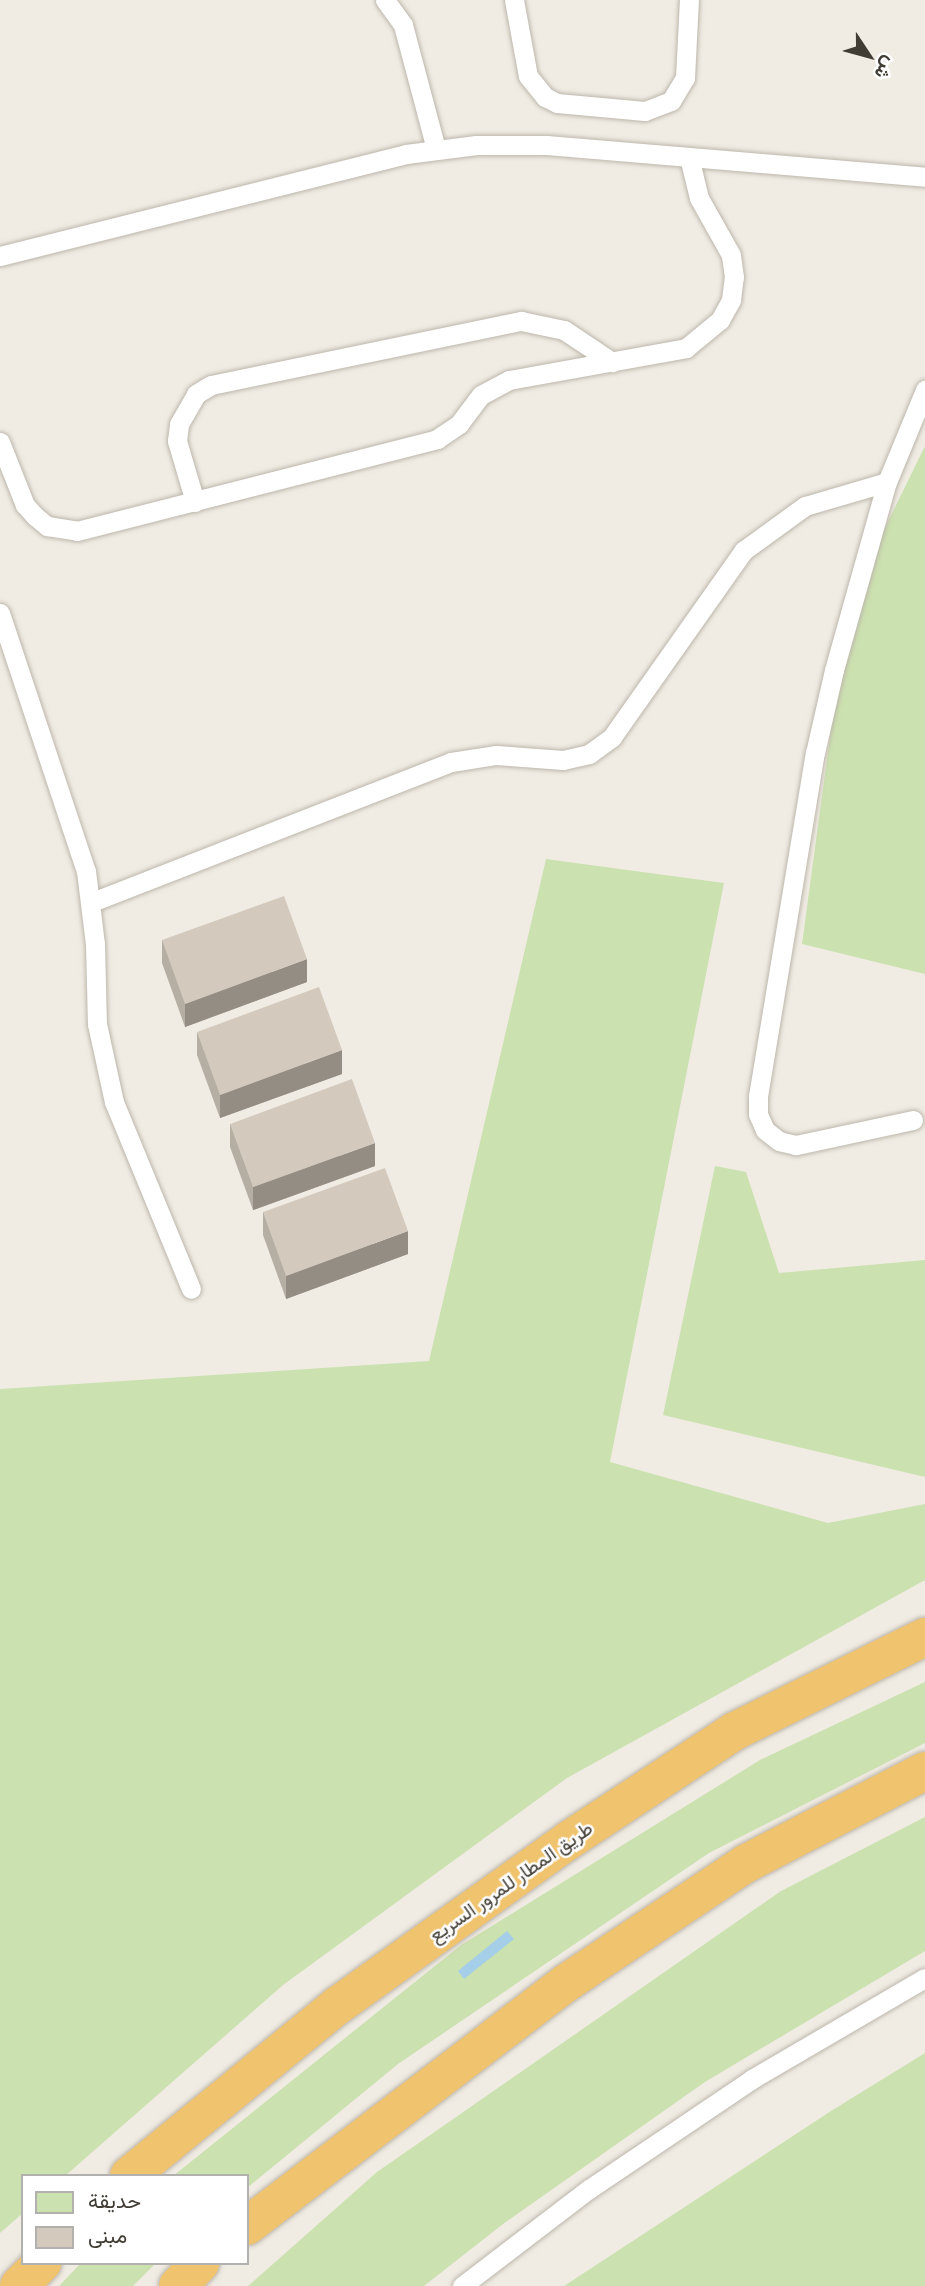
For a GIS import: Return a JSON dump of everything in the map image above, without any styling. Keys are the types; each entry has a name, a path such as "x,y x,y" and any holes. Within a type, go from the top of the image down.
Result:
{"highway":[{"name":"طريق المطار للمرور السريع","path":"131,2174 337,2006 569,1840 734,1731 925,1637"},
{"path":"248,2225 577,1976 745,1864 925,1771"},
{"path":"19,2286 40,2265"},
{"path":"178,2286 198,2265"}],"lane":[{"path":"385,0 403,25 436,149"},
{"path":"514,0 528,76 545,97 557,103 645,111 671,101 685,78 689,0"},
{"path":"0,256 436,149 512,144 925,177"},
{"path":"0,442 25,505 47,526 62,530 93,528 438,439 459,424 494,386 686,348 705,337 731,300 731,255 699,198 689,157"},
{"path":"195,502 177,441 179,424 196,394 211,385 521,321 564,330 612,362"},
{"path":"913,1120 796,1145 772,1136 758,1114 815,753 887,482 925,390"},
{"path":"92,902 452,762 496,755 563,760 589,754 612,737 743,551 805,506 887,482"},
{"path":"0,613 78,839 92,902 103,1062 128,1140 191,1289"},
{"path":"462,2286 589,2189 752,2079 925,1978"}],"green space":[{"path":"925,446 925,974 802,944 848,603"},
{"path":"546,859 724,883 610,1462 828,1523 925,1504 925,1580 567,1778 283,1985 67,2174 21,2174 21,2215 0,2233 0,1389 429,1361"},
{"path":"715,1166 746,1172 779,1273 925,1260 925,1477 663,1415"},
{"path":"925,1682 925,1743 709,1853 398,2064 248,2187 248,2174 175,2174 461,1945 760,1760"},
{"path":"925,1817 925,1951 705,2082 503,2224 424,2286 248,2286 377,2172 781,1891"},
{"path":"925,2053 925,2286 564,2286 831,2111"},
{"path":"79,2265 154,2265 133,2286 59,2286"}],"water":[{"path":"507,1931 514,1939 464,1979 458,1971"}],"building":[{"path":"284,896 307,959 185,1004 162,940"},
{"path":"319,987 342,1050 220,1095 197,1032"},
{"path":"352,1079 375,1143 253,1187 230,1124"},
{"path":"385,1168 408,1231 286,1276 263,1212"}]}
